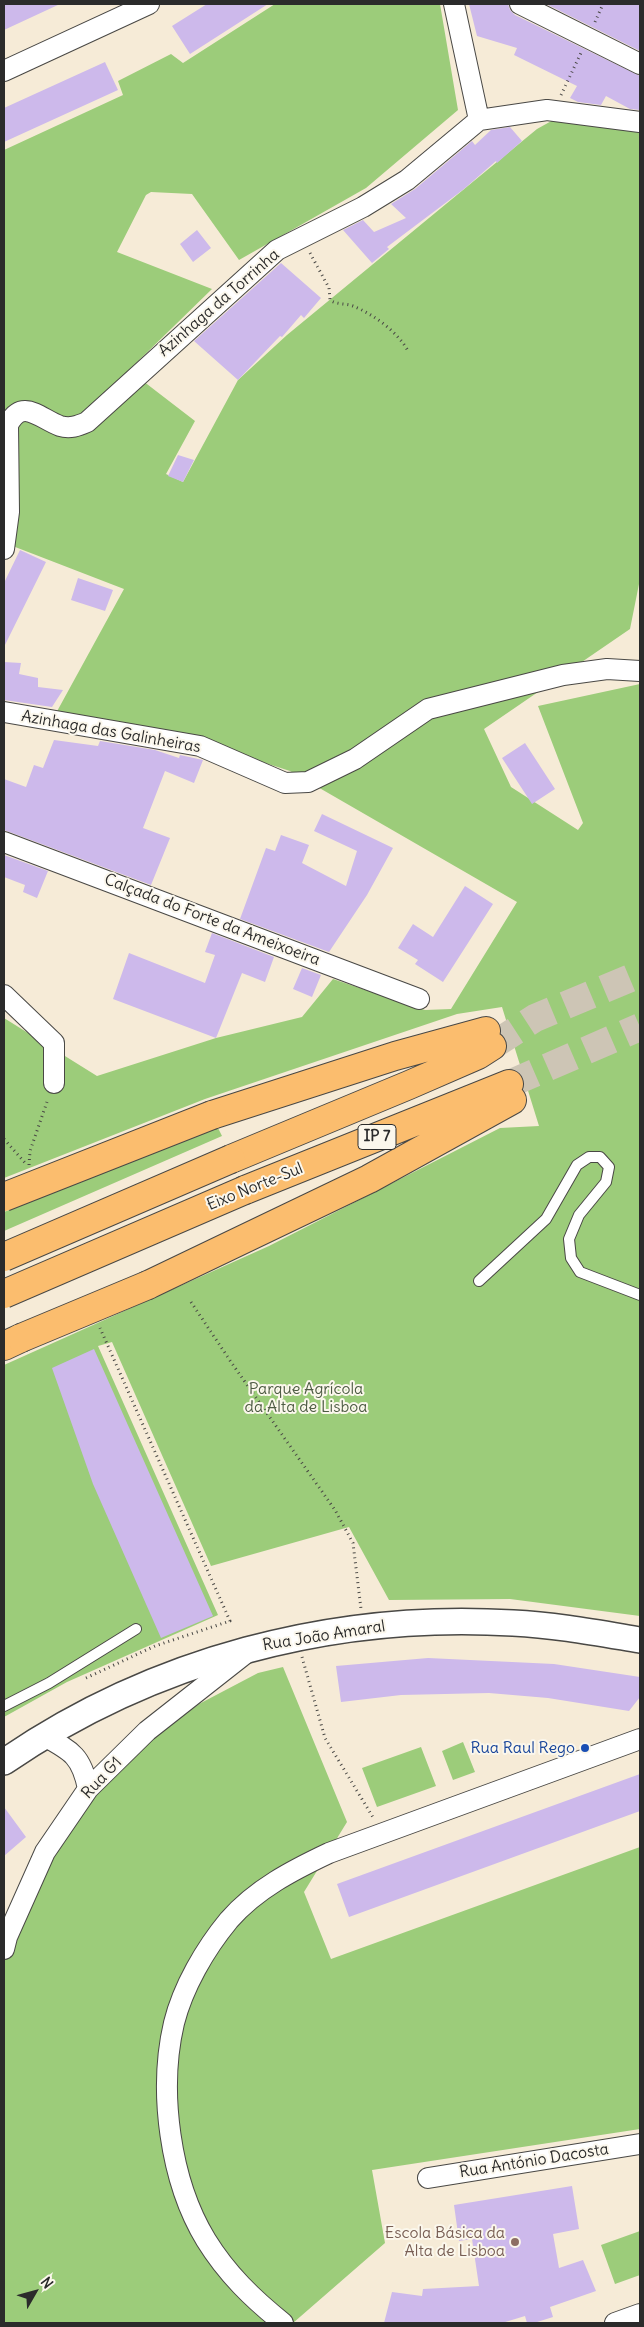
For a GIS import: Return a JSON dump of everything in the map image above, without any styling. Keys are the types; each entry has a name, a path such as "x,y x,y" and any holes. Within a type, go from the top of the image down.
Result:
{"highway":[{"name":"Eixo Norte-Sul","path":"4,1197 212,1115 395,1056 489,1039 478,1055 4,1257"},
{"name":"Eixo Norte-Sul","path":"4,1294 245,1190 511,1092 369,1179 148,1285 12,1342"}],"street":[{"path":"4,71 148,4"},
{"path":"454,4 479,120 553,111 640,122"},
{"path":"520,4 640,64"},
{"name":"Azinhaga da Torrinha","path":"4,549 9,512 8,411 22,410 35,413 62,426 75,427 87,422 277,250 363,207 407,180 479,120"},
{"path":"607,669 640,658"},
{"path":"607,669 640,671"},
{"name":"Azinhaga das Galinheiras","path":"4,712 200,746 285,783 308,782 355,758 428,709 563,675 607,669"},
{"name":"Calçada do Forte da Ameixoeira","path":"4,842 419,999"},
{"path":"4,995 54,1043 54,1083"},
{"name":"Rua João Amaral","path":"4,1762 44,1736 124,1694 174,1673 252,1648 297,1637 364,1627 441,1622 513,1623 586,1631 640,1640"},
{"name":"Rua G1","path":"4,1949 7,1937 45,1852 88,1789 147,1731 252,1648"},
{"path":"44,1736 69,1750 79,1760 85,1773 88,1789"},
{"path":"283,2323 256,2301 229,2273 206,2240 189,2205 175,2160 168,2118 167,2071 174,2023 189,1984 208,1949 230,1919 258,1894 291,1870 383,1833 640,1739"},
{"name":"Rua António Dacosta","path":"428,2178 640,2144"},
{"path":"615,2323 640,2314"}],"lane":[{"path":"479,1281 546,1219 577,1165 588,1158 600,1157 609,1167 606,1182 580,1215 568,1239 571,1258 580,1272 640,1295"},
{"path":"4,1706 49,1684 136,1628"}],"path":[{"path":"553,111 588,38"},
{"path":"301,238 329,288 330,300 336,304 349,305 361,310 402,340 408,351"},
{"path":"4,1139 28,1168 30,1151 54,1083"},
{"path":"191,1302 335,1510 353,1543 364,1627"},
{"path":"78,1681 155,1646 230,1622 98,1322"},
{"path":"297,1637 325,1738 383,1833"}],"green space":[{"name":"Parque Agrícola da Alta de Lisboa","path":"275,4 440,4 458,110 366,188 239,260 192,194 151,192 146,195 117,252 212,289 131,368 143,381 195,421 166,474 183,482 238,380 287,335 537,129 555,119 640,131 640,579 630,629 484,729 511,787 578,830 583,823 538,706 640,684 640,1616 510,1599 389,1600 349,1527 211,1566 112,1342 98,1346 218,1615 67,1682 4,1717 4,1365 269,1246 500,1128 539,1126 502,1007 457,1014 205,1099 4,1178 4,1018 97,1076 216,1038 302,1017 333,979 425,1010 451,1009 517,902 290,771 197,741 55,715 124,589 10,545 4,546 4,150 123,95 118,81 171,54 183,63"},
{"path":"218,1128 222,1136 4,1231 4,1212"},
{"path":"283,1667 347,1822 304,1892 331,1959 640,1847 640,2129 372,2170 385,2243 293,2323 4,2323 4,1925 74,1795 199,1704 258,1673"},
{"path":"463,1742 475,1772 453,1780 442,1751"},
{"path":"421,1747 436,1786 377,1807 362,1768"},
{"path":"640,2231 640,2275 615,2284 601,2245"}],"building":[{"path":"4,4 60,4 4,30"},
{"path":"207,4 268,4 190,54 172,26"},
{"path":"469,4 508,4 510,10 515,15 640,76 640,110 630,109 606,96 601,105 578,102 570,98 577,86 514,55 517,48 477,36"},
{"path":"546,4 640,4 640,51"},
{"path":"105,62 118,90 4,142 4,108"},
{"path":"510,127 522,141 464,189 387,247 389,249 372,263 343,230 363,220 374,232 406,218 391,204 415,189 472,141 475,145 491,130"},
{"path":"197,230 211,248 193,262 180,244"},
{"path":"281,263 321,298 304,318 301,315 282,337 280,336 238,380 194,341"},
{"path":"178,455 194,460 183,482 168,476"},
{"path":"20,550 46,562 4,647 4,583"},
{"path":"78,578 113,590 105,611 71,600"},
{"path":"4,662 21,663 19,674 38,678 38,687 63,690 52,707 4,700"},
{"path":"54,740 98,746 100,741 155,750 179,758 180,755 203,760 194,783 165,771 143,828 170,838 151,885 4,830 4,779 26,787 34,765 43,768"},
{"path":"525,743 555,789 532,804 502,758"},
{"path":"322,814 393,848 367,895 329,952 240,919 266,848 275,851 281,835 309,845 302,863 346,886 357,851 314,831"},
{"path":"4,855 48,871 37,898 23,892 25,885 4,877"},
{"path":"465,886 493,904 443,982 415,964 418,960 398,948 413,924 433,937"},
{"path":"212,933 274,957 265,982 242,973 216,1038 113,999 129,953 205,983 215,955 205,952"},
{"path":"302,968 321,975 312,997 293,989"},
{"path":"94,1349 213,1616 161,1638 93,1484 52,1368"},
{"path":"428,1658 554,1664 640,1677 640,1697 629,1711 548,1698 489,1693 401,1695 341,1702 336,1666"},
{"path":"640,1774 640,1811 349,1917 337,1884"},
{"path":"4,1807 26,1837 4,1856"},
{"path":"572,2186 579,2229 553,2234 559,2268 583,2260 596,2291 550,2307 553,2317 534,2323 527,2323 525,2316 502,2323 384,2323 392,2292 422,2296 423,2289 479,2286 472,2239 459,2241 454,2205"}],"tunnel":[{"path":"492,1046 535,1018 640,974"},
{"path":"509,1084 640,1027"}],"place":[{"name":"Rua Raul Rego","path":"585,1748"},
{"name":"Escola Básica da Alta de Lisboa","path":"515,2242"}]}
